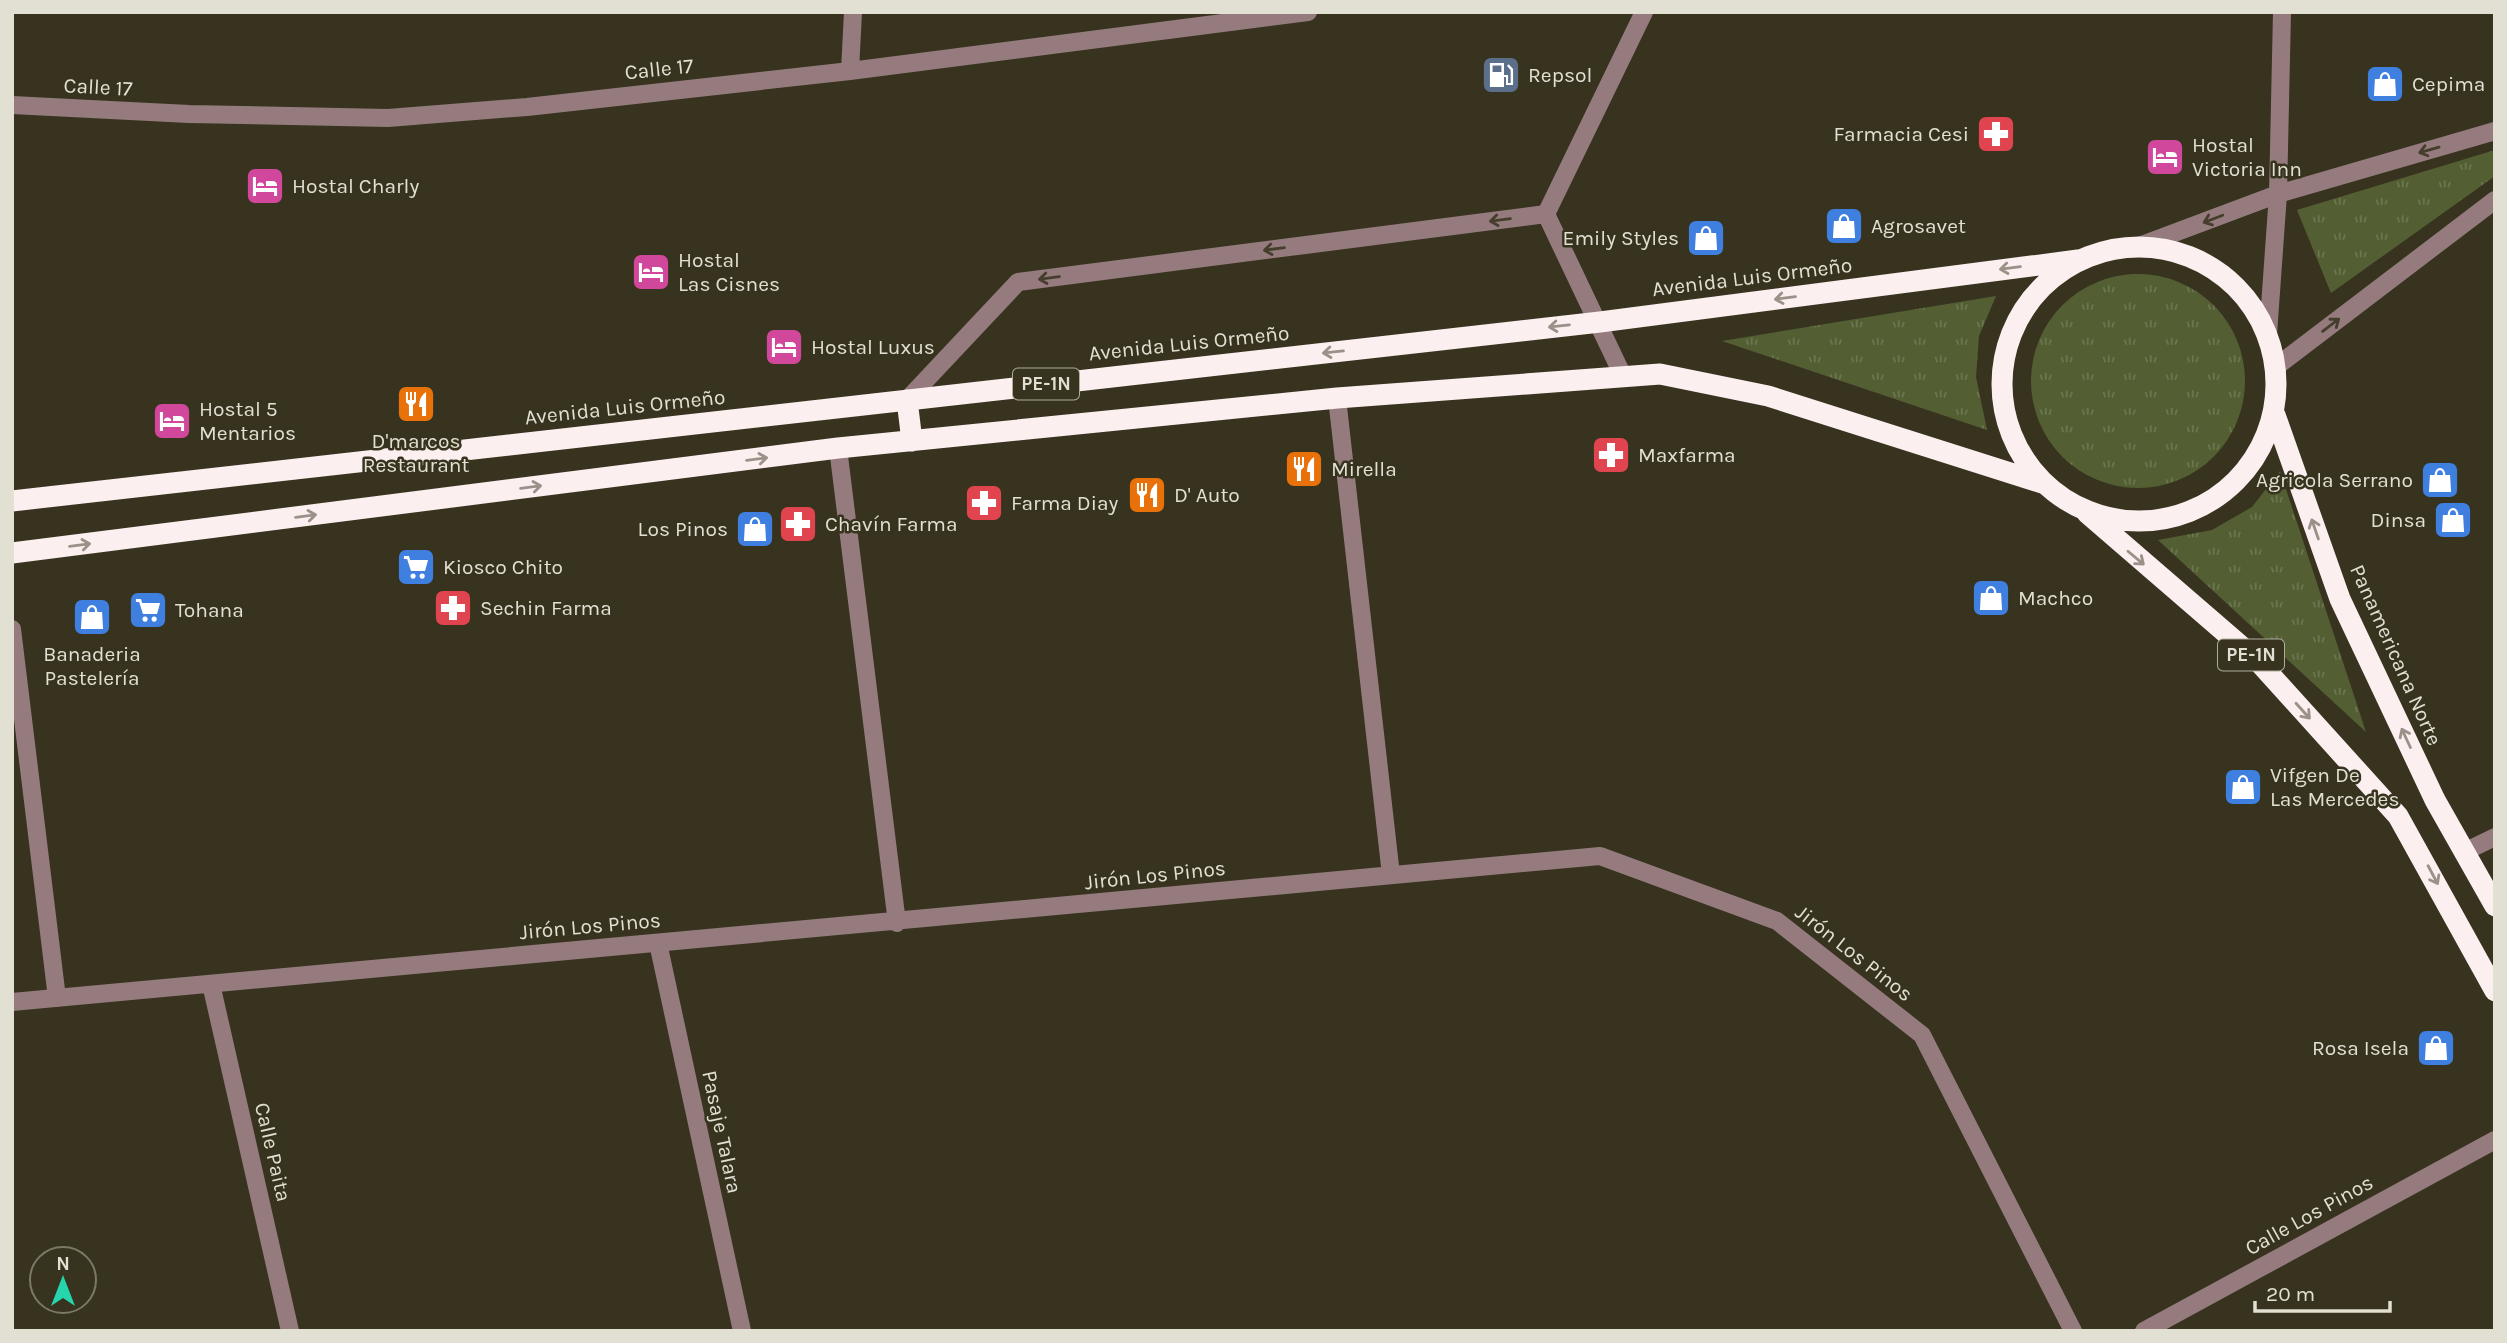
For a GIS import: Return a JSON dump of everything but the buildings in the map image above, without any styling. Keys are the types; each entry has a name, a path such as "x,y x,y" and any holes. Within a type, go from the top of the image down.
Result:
{"highway":[{"name":"PE-1N","path":"2042,483 2011,439 1999,389 2008,337 2036,292 2078,260 2109,249 2141,246 2195,257 2239,289 2268,334 2277,366 2275,415 2256,459 2223,494 2180,516 2133,522 2085,512"},
{"name":"Avenida Luis Ormeño","path":"12,501 1600,322 2078,260"},
{"name":"PE-1N","path":"12,553 838,448 1337,398 1660,374 1768,396 2042,483 2085,512 2256,659 2399,816 2495,991"},
{"path":"906,400 912,441"},
{"name":"Panamericana Norte","path":"2275,415 2340,599 2435,800 2495,906"}],"street":[{"path":"850,71 853,12"},
{"name":"Calle 17","path":"12,105 189,114 388,118 527,107 850,71 1308,12"},
{"path":"1545,214 1644,12"},
{"path":"2268,334 2278,194 2282,12"},
{"path":"2141,246 2278,194 2495,131"},
{"path":"2277,366 2495,200"},
{"path":"1545,214 1600,322 1623,376"},
{"path":"906,400 1018,282 1545,214"},
{"path":"1337,398 1391,875"},
{"path":"838,448 897,923"},
{"path":"12,629 57,998"},
{"path":"2464,852 2495,837"},
{"name":"Jirón Los Pinos","path":"12,1002 897,923 1600,856 1777,921 1922,1035 2073,1331"},
{"name":"Pasaje Talara","path":"658,943 742,1331"},
{"name":"Calle Paita","path":"211,984 290,1331"},
{"name":"Calle Los Pinos","path":"2144,1331 2495,1140"}],"green space":[{"path":"2495,150 2495,176 2331,293 2297,210"},
{"path":"2138,274 2179,282 2214,305 2237,340 2245,381 2237,422 2214,457 2179,480 2138,488 2097,480 2062,457 2039,422 2031,381 2039,340 2062,305 2097,282"},
{"path":"1996,296 1979,336 1976,377 1987,430 1722,341"},
{"path":"2280,471 2366,732 2158,540 2212,530 2252,507"}],"place":[{"name":"Repsol","path":"1501,75"},
{"name":"Cepima","path":"2385,84"},
{"name":"Farmacia Cesi","path":"1996,134"},
{"name":"Hostal Victoria Inn","path":"2165,157"},
{"name":"Hostal Charly","path":"265,186"},
{"name":"Agrosavet","path":"1844,226"},
{"name":"Emily Styles","path":"1706,238"},
{"name":"Hostal Las Cisnes","path":"651,272"},
{"name":"Hostal Luxus","path":"784,347"},
{"name":"D'marcos Restaurant","path":"416,404"},
{"name":"Hostal 5 Mentarios","path":"172,421"},
{"name":"Maxfarma","path":"1611,455"},
{"name":"Mirella","path":"1304,469"},
{"name":"Agricola Serrano","path":"2440,480"},
{"name":"D' Auto","path":"1147,495"},
{"name":"Farma Diay","path":"984,503"},
{"name":"Dinsa","path":"2453,520"},
{"name":"Chavín Farma","path":"798,524"},
{"name":"Los Pinos","path":"755,529"},
{"name":"Kiosco Chito","path":"416,567"},
{"name":"Machco","path":"1991,598"},
{"name":"Sechin Farma","path":"453,608"},
{"name":"Tohana","path":"148,610"},
{"name":"Banaderia Pastelería","path":"92,617"},
{"name":"Vifgen De Las Mercedes","path":"2243,787"},
{"name":"Rosa Isela","path":"2436,1048"}]}
